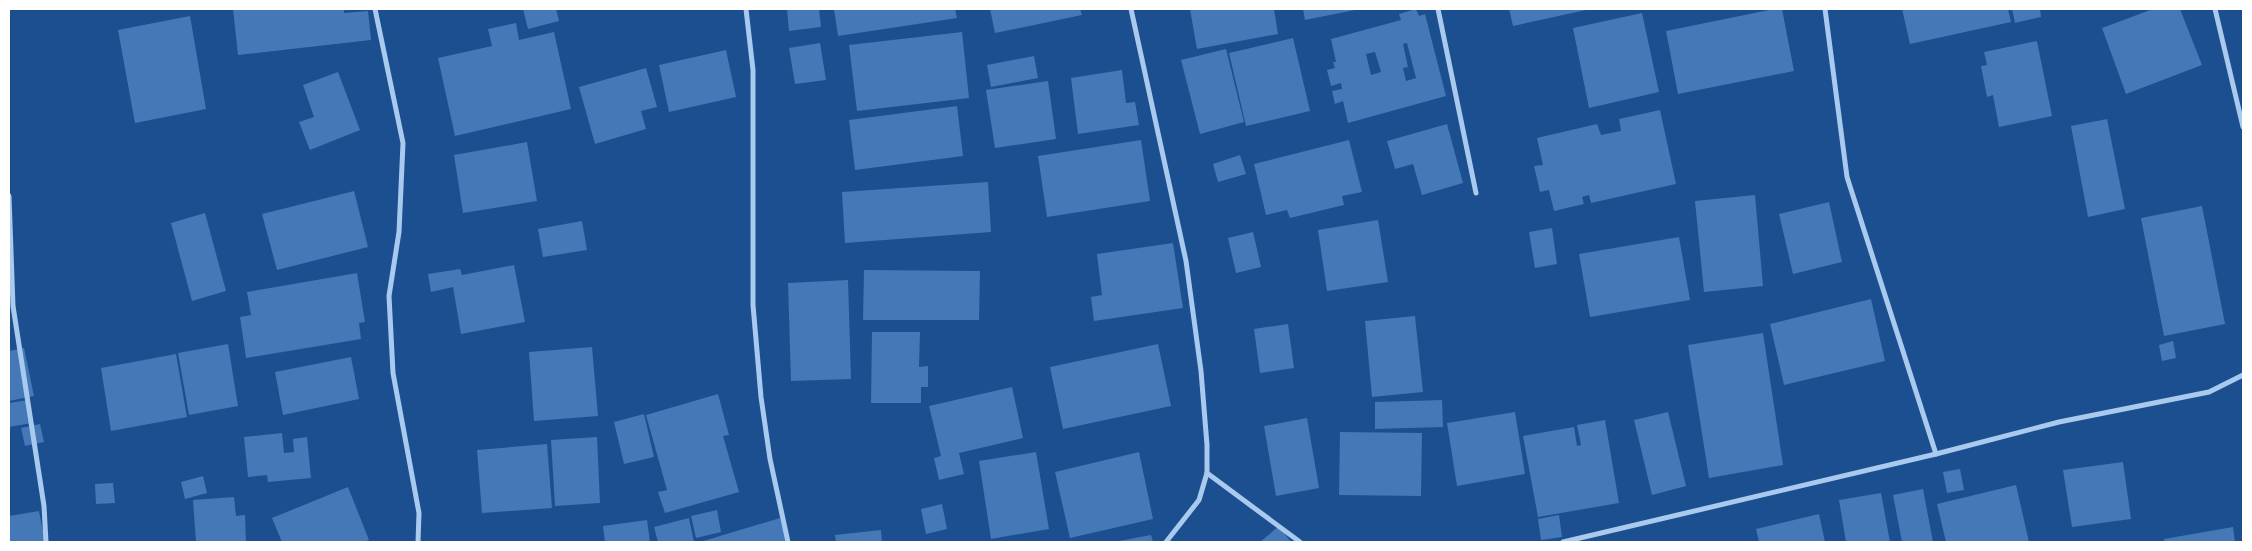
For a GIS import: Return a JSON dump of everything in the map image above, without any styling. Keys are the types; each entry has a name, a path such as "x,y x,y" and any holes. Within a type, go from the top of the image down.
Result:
{"street":[{"path":"375,9 402,143 399,232 389,296 394,373 418,513 418,542"},
{"path":"746,9 753,70 753,305 768,441 788,542"},
{"path":"1131,9 1186,261 1201,371 1207,473 1199,500 1166,542"},
{"path":"1438,9 1476,193"},
{"path":"1825,9 1847,176 1936,454"},
{"path":"2216,9 2243,127"},
{"path":"9,196 11,307 44,506 46,542"},
{"path":"1563,542 1936,454 2059,422 2209,392 2243,375"},
{"path":"1207,473 1300,542"}],"building":[{"path":"233,9 344,9 344,13 368,11 371,40 238,55"},
{"path":"523,9 556,9 559,21 528,29"},
{"path":"787,9 819,9 821,27 789,31"},
{"path":"834,9 955,9 957,18 838,36"},
{"path":"990,9 1080,9 1082,15 995,33"},
{"path":"1190,9 1274,9 1278,34 1197,49"},
{"path":"1303,9 1355,9 1355,10 1305,20"},
{"path":"1416,9 1419,16 1425,14 1446,96 1348,123 1343,101 1335,104 1332,91 1342,89 1341,83 1331,86 1327,70 1335,68 1333,62 1336,62 1331,39 1401,20 1399,14","holes":["1407,43 1416,78 1406,81 1403,68 1408,67 1403,44","1375,52 1381,72 1371,75 1366,54"]},
{"path":"1509,9 1586,9 1586,10 1513,26"},
{"path":"1782,9 1794,71 1678,94 1666,31"},
{"path":"1902,9 2008,9 2011,22 1910,44"},
{"path":"2012,9 2040,9 2041,17 2015,23"},
{"path":"2153,9 2180,9 2202,65 2126,94 2102,28"},
{"path":"1642,13 1659,92 1589,108 1573,28"},
{"path":"190,16 206,109 135,123 118,30"},
{"path":"516,23 519,40 554,32 571,109 455,136 438,58 492,46 488,29"},
{"path":"962,32 969,98 857,111 849,45"},
{"path":"1293,38 1310,111 1246,126 1229,53"},
{"path":"2037,41 2052,116 1999,127 1993,95 1987,97 1981,66 1987,65 1984,52"},
{"path":"820,43 826,80 795,84 789,48"},
{"path":"1226,49 1244,122 1200,134 1181,60"},
{"path":"726,50 736,97 669,112 659,65"},
{"path":"1034,56 1038,78 991,87 987,65"},
{"path":"646,68 657,107 641,111 646,129 595,144 579,87"},
{"path":"1122,70 1126,103 1135,102 1139,125 1078,134 1071,78"},
{"path":"338,72 360,130 310,150 299,122 314,117 303,85"},
{"path":"1048,81 1056,139 995,148 986,90"},
{"path":"957,106 963,156 855,170 849,120"},
{"path":"1660,110 1676,184 1591,203 1589,195 1582,197 1584,204 1554,211 1549,190 1540,192 1534,166 1543,165 1537,138 1597,124 1601,135 1621,131 1619,119"},
{"path":"2107,119 2125,209 2088,217 2071,126"},
{"path":"1447,124 1463,183 1422,195 1413,164 1395,169 1387,141"},
{"path":"1141,140 1150,201 1047,217 1038,156"},
{"path":"1349,140 1362,192 1342,196 1344,205 1290,218 1287,210 1266,215 1254,164"},
{"path":"527,142 537,201 463,213 454,155"},
{"path":"1240,155 1246,174 1218,182 1213,164"},
{"path":"988,182 991,232 845,243 842,192"},
{"path":"354,191 368,247 277,270 262,214"},
{"path":"1755,195 1763,286 1704,292 1695,201"},
{"path":"1829,202 1842,262 1793,274 1779,214"},
{"path":"2202,206 2225,324 2164,336 2141,218"},
{"path":"205,213 226,291 192,301 171,223"},
{"path":"1378,220 1388,282 1327,291 1318,230"},
{"path":"582,221 587,250 543,257 538,229"},
{"path":"1552,228 1557,264 1535,268 1529,232"},
{"path":"1253,232 1261,267 1236,273 1228,238"},
{"path":"1679,237 1690,300 1590,317 1579,254"},
{"path":"1173,243 1183,308 1094,321 1091,297 1102,295 1097,254"},
{"path":"514,265 525,322 461,334 453,287 431,292 428,274 460,269 462,275"},
{"path":"864,270 980,271 979,320 863,320"},
{"path":"357,273 365,322 359,323 361,339 246,358 240,317 251,315 247,292"},
{"path":"848,280 851,379 791,381 788,283"},
{"path":"1871,299 1885,361 1784,385 1770,324"},
{"path":"1415,316 1423,392 1372,397 1365,321"},
{"path":"1288,324 1294,368 1260,373 1254,329"},
{"path":"872,332 920,332 919,367 928,366 928,387 921,387 921,403 871,403"},
{"path":"1763,333 1783,465 1709,478 1688,345"},
{"path":"2173,341 2176,358 2162,361 2159,345"},
{"path":"228,344 238,406 189,415 178,353"},
{"path":"1158,344 1171,406 1063,429 1050,367"},
{"path":"592,347 598,416 534,421 529,352"},
{"path":"24,348 34,396 9,401 9,351"},
{"path":"176,354 187,417 111,431 101,368"},
{"path":"351,357 359,399 283,415 275,372"},
{"path":"1012,387 1023,438 959,453 964,474 939,480 934,458 941,456 929,406"},
{"path":"718,394 729,435 723,436 739,492 665,513 658,492 667,490 646,415"},
{"path":"28,400 32,423 9,427 9,403"},
{"path":"1442,400 1443,427 1375,429 1375,402"},
{"path":"1515,412 1525,474 1457,486 1447,423"},
{"path":"1668,412 1686,486 1652,495 1634,420"},
{"path":"644,414 654,457 624,464 614,422"},
{"path":"1307,418 1319,488 1276,496 1264,426"},
{"path":"1605,420 1619,503 1538,517 1523,436 1574,427 1577,446 1581,445 1577,425"},
{"path":"40,424 44,442 25,446 21,428"},
{"path":"1340,432 1422,433 1421,496 1339,495"},
{"path":"282,433 284,453 294,452 293,439 307,437 311,478 268,482 267,475 248,477 244,437"},
{"path":"597,437 600,503 555,506 551,440"},
{"path":"547,444 552,508 482,513 477,450"},
{"path":"1036,452 1049,529 991,539 979,461"},
{"path":"1139,452 1153,519 1070,538 1055,472"},
{"path":"2123,462 2131,519 2072,527 2063,470"},
{"path":"1960,469 1964,490 1947,493 1943,472"},
{"path":"203,476 207,493 185,499 181,482"},
{"path":"113,483 115,503 96,504 95,484"},
{"path":"2016,485 2029,542 1946,542 1937,504"},
{"path":"348,487 369,540 363,542 282,542 272,518"},
{"path":"1923,489 1933,542 1902,542 1893,495"},
{"path":"1881,493 1890,542 1846,542 1839,500"},
{"path":"234,497 236,516 245,515 246,542 196,542 193,500"},
{"path":"942,504 947,529 926,534 921,509"},
{"path":"717,510 721,532 696,538 691,516"},
{"path":"39,511 45,542 9,542 9,516"},
{"path":"1819,514 1825,542 1759,542 1756,529"},
{"path":"1559,515 1562,537 1541,540 1538,519"},
{"path":"689,518 694,542 658,542 654,527"},
{"path":"780,518 787,542 700,542"},
{"path":"647,520 650,542 605,542 603,526"},
{"path":"1279,526 1291,542 1260,542"},
{"path":"2233,527 2235,542 2164,542 2164,539"},
{"path":"881,530 882,542 836,542 835,535"},
{"path":"1151,535 1153,542 1119,542 1119,541"}]}
